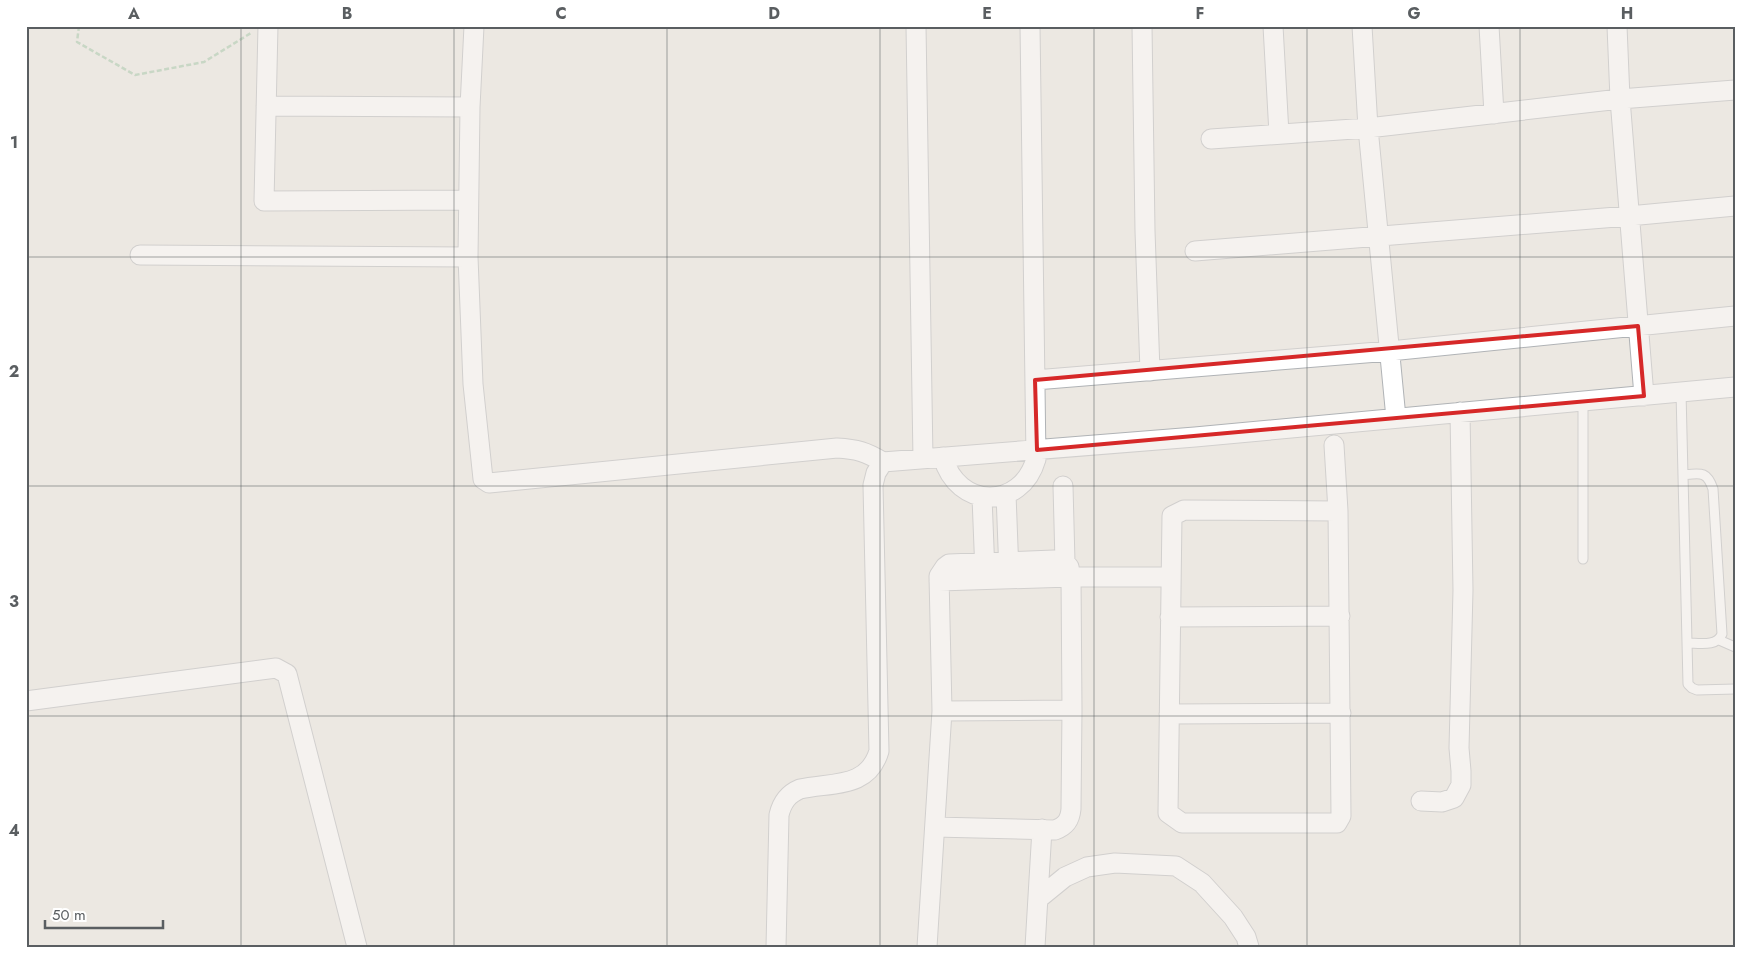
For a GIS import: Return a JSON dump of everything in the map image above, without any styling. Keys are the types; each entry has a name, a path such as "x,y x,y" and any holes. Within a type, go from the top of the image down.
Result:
{"street":[{"path":"474,26 470,107 468,257 481,472 483,479 489,483 837,448 866,452 883,462 923,459 1735,387"},
{"path":"916,26 923,459"},
{"path":"943,457 948,473 959,486 982,497 999,496 1015,490 1029,477 1034,468 1037,450 1030,26"},
{"path":"1142,26 1145,230 1150,371"},
{"path":"1273,26 1279,134"},
{"path":"1362,26 1368,128 1396,418"},
{"path":"1489,26 1494,114"},
{"path":"1617,26 1620,99 1644,396"},
{"path":"268,31 264,201 468,200"},
{"path":"1211,139 1368,128 1620,99 1735,90"},
{"path":"266,106 470,107"},
{"path":"1195,251 1735,206"},
{"path":"140,255 468,257"},
{"path":"1036,380 1390,351 1735,316"},
{"path":"1421,801 1442,802 1454,798 1461,785 1459,748 1463,590 1460,412"},
{"path":"1334,445 1338,511 1340,616 1341,816 1337,823 1182,823 1168,813 1172,516 1184,510 1338,511"},
{"path":"776,947 779,815 784,802 800,789 848,782 862,777 873,766 879,751 874,485 876,473 883,462"},
{"path":"935,827 1056,830 1066,824 1071,814 1072,710 1068,569 1063,486"},
{"path":"1006,494 1009,570"},
{"path":"982,497 985,571"},
{"path":"927,947 942,711 939,582 941,571 949,564 985,571 1068,569 1170,572"},
{"path":"1170,617 1340,616"},
{"path":"26,701 276,668 287,674 357,947"},
{"path":"942,711 1072,710"},
{"path":"1169,714 1341,713"},
{"path":"1035,947 1042,830"},
{"path":"1038,899 1065,877 1087,867 1114,862 1176,866 1202,883 1233,917 1248,942 1264,947"}],"lane":[{"path":"1681,392 1688,684 1697,690 1735,690"},
{"path":"1583,401 1583,559"},
{"path":"1683,475 1701,473 1709,478 1713,490 1722,634 1720,640 1714,643 1687,643"},
{"path":"1720,640 1735,646"}],"path":[{"path":"79,26 77,42 135,75 204,62 250,33 268,31"}],"highlighted area":[{"path":"1638,326 1644,396 1037,450 1035,380"}]}
